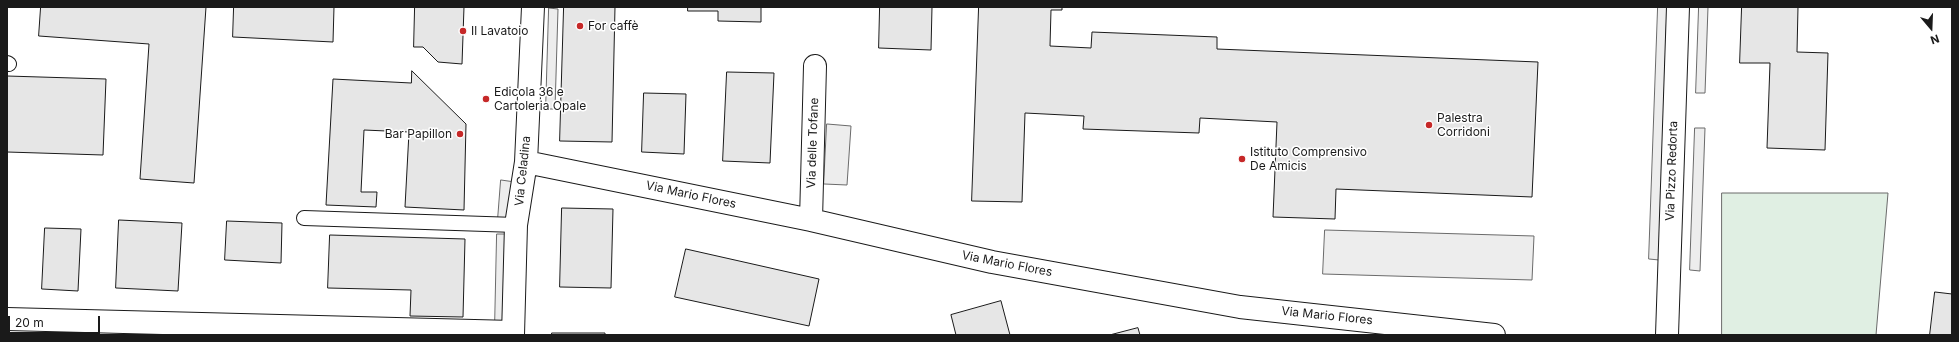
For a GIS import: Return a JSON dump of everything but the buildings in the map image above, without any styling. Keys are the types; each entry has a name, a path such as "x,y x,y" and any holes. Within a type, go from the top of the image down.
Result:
{"street":[{"name":"Via Celadina","path":"513,334 516,226 526,162 533,7"},
{"name":"Via Pizzo Redorta","path":"1667,335 1678,7"},
{"name":"Via delle Tofane","path":"811,220 815,66"},
{"name":"Via Mario Flores","path":"526,162 811,220 992,262 1240,307 1494,335"},
{"path":"7,319 513,334"}],"lane":[{"path":"304,218 516,226"}],"green space":[{"path":"1722,193 1888,193 1876,335 1722,335"}],"shaded area":[{"path":"1658,7 1667,7 1659,260 1649,259"},
{"path":"1699,7 1708,7 1705,93 1696,93"},
{"path":"549,8 558,9 555,109 546,109"},
{"path":"827,124 851,126 847,185 824,184"},
{"path":"1695,128 1705,128 1700,271 1690,270"},
{"path":"501,180 515,182 512,220 498,219"},
{"path":"1325,230 1534,236 1532,280 1323,274"},
{"path":"497,234 511,234 509,326 495,326"}],"place":[{"name":"For caffè","path":"580,26"},
{"name":"Il Lavatoio","path":"463,31"},
{"name":"Edicola 36 e Cartoleria Opale","path":"486,99"},
{"name":"Palestra Corridoni","path":"1429,125"},
{"name":"Bar Papillon","path":"460,134"},
{"name":"Istituto Comprensivo De Amicis","path":"1242,159"}]}
